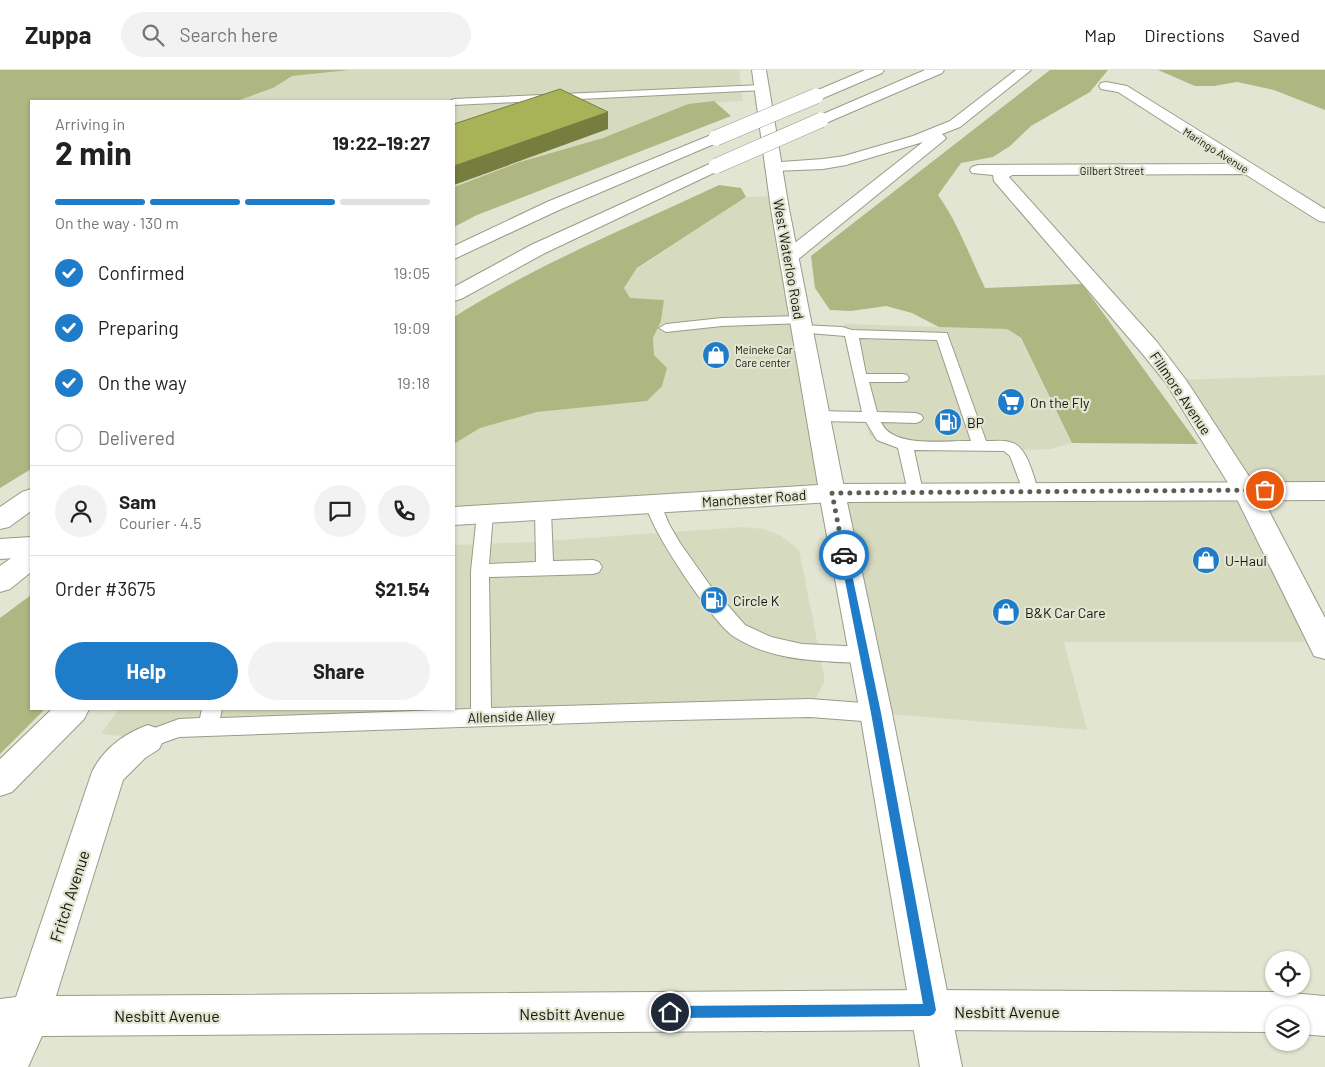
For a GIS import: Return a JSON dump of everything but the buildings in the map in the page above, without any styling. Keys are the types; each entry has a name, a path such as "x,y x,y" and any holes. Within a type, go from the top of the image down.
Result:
{"main road":[{"name":"West Waterloo Road","path":"759,70 801,324 832,493 876,713 941,1067"},
{"path":"455,253 553,206 877,70"},
{"path":"455,294 538,249 716,166 937,70"},
{"path":"789,257 1024,70"},
{"name":"Maringo Avenue","path":"1106,86 1122,89 1325,217"},
{"path":"774,166 822,164 846,160 892,148 955,124"},
{"name":"Gilbert Street","path":"978,170 1247,169"},
{"name":"Fillmore Avenue","path":"1007,171 1000,177 1163,363 1245,490 1322,635"},
{"name":"Manchester Road","path":"455,516 832,493 1325,491"},
{"path":"0,520 30,499"},
{"path":"0,549 30,547"},
{"path":"0,581 30,559"},
{"path":"0,780 72,710"},
{"name":"Fritch Avenue","path":"7,1067 15,1018 109,772 133,748 148,739"},
{"name":"Nesbitt Avenue","path":"15,1018 930,1010 1279,1012 1325,1016"}],"lane":[{"path":"455,102 762,88"},
{"path":"666,328 722,322 801,324 851,334 942,336 951,378 964,418 980,445"},
{"path":"851,334 873,419 881,434 891,441 905,445 1008,446 1016,454 1031,492"},
{"path":"861,378 902,378"},
{"path":"818,416 873,419 916,418"},
{"path":"905,445 915,492"},
{"path":"653,504 661,525 674,547 703,589 738,630 767,644 802,652 864,655"},
{"path":"543,511 545,568"},
{"path":"481,717 480,571 485,514"},
{"path":"480,571 593,567"},
{"name":"Allenside Alley","path":"148,739 210,718 416,714 481,717 810,708 876,713"}],"shaded area":[{"path":"350,70 739,70 743,101 688,104 603,138 521,162 455,187 455,100 240,100 273,88 292,76"},
{"path":"778,196 832,493 455,516 455,443 480,428 537,412 647,401 654,355 653,338 661,321 664,300 630,299 624,288 637,269 746,197"},
{"path":"844,324 1007,329 1020,338 1072,443 1051,449 985,451 881,444 869,435"},
{"path":"1325,375 1325,491 1246,490 1323,642 1064,642 1087,730 876,713 832,493 1244,490 1175,380"},
{"path":"742,527 764,529 781,536 799,550 825,681 810,708 416,719 148,739 101,734 118,710 455,710 455,545 532,542"}],"green space":[{"path":"0,70 350,70 292,76 273,88 240,100 30,100 30,470 0,488"},
{"path":"1050,70 1108,70 1090,92 1031,126 1010,146 993,157 961,163 938,195 958,229 985,288 1082,284 1198,444 1072,443 1021,338 1007,329 939,327 912,313 886,306 851,311 830,310 815,288 811,256"},
{"path":"1158,70 1325,70 1325,110 1274,90 1237,82 1214,86 1195,86"},
{"path":"714,101 731,116 477,215 455,226 455,187 520,162 603,138 688,104"},
{"path":"719,185 741,188 746,197 637,268 624,288 630,298 664,300 661,321 653,338 654,355 667,368 662,386 647,401 537,412 480,428 455,443 455,316 517,280"},
{"path":"30,596 30,710 44,710 0,754 0,618"}],"way so far":[{"path":"844,555 832,493 1265,490"}],"place":[{"name":"Meineke Car Care center","path":"716,355"},
{"name":"On the Fly","path":"1011,402"},
{"name":"BP","path":"948,422"},
{"name":"U-Haul","path":"1206,560"},
{"name":"Circle K","path":"714,600"},
{"name":"B&K Car Care","path":"1006,612"}],"route":[{"path":"670,1012 930,1010 876,713 844,555"}]}
